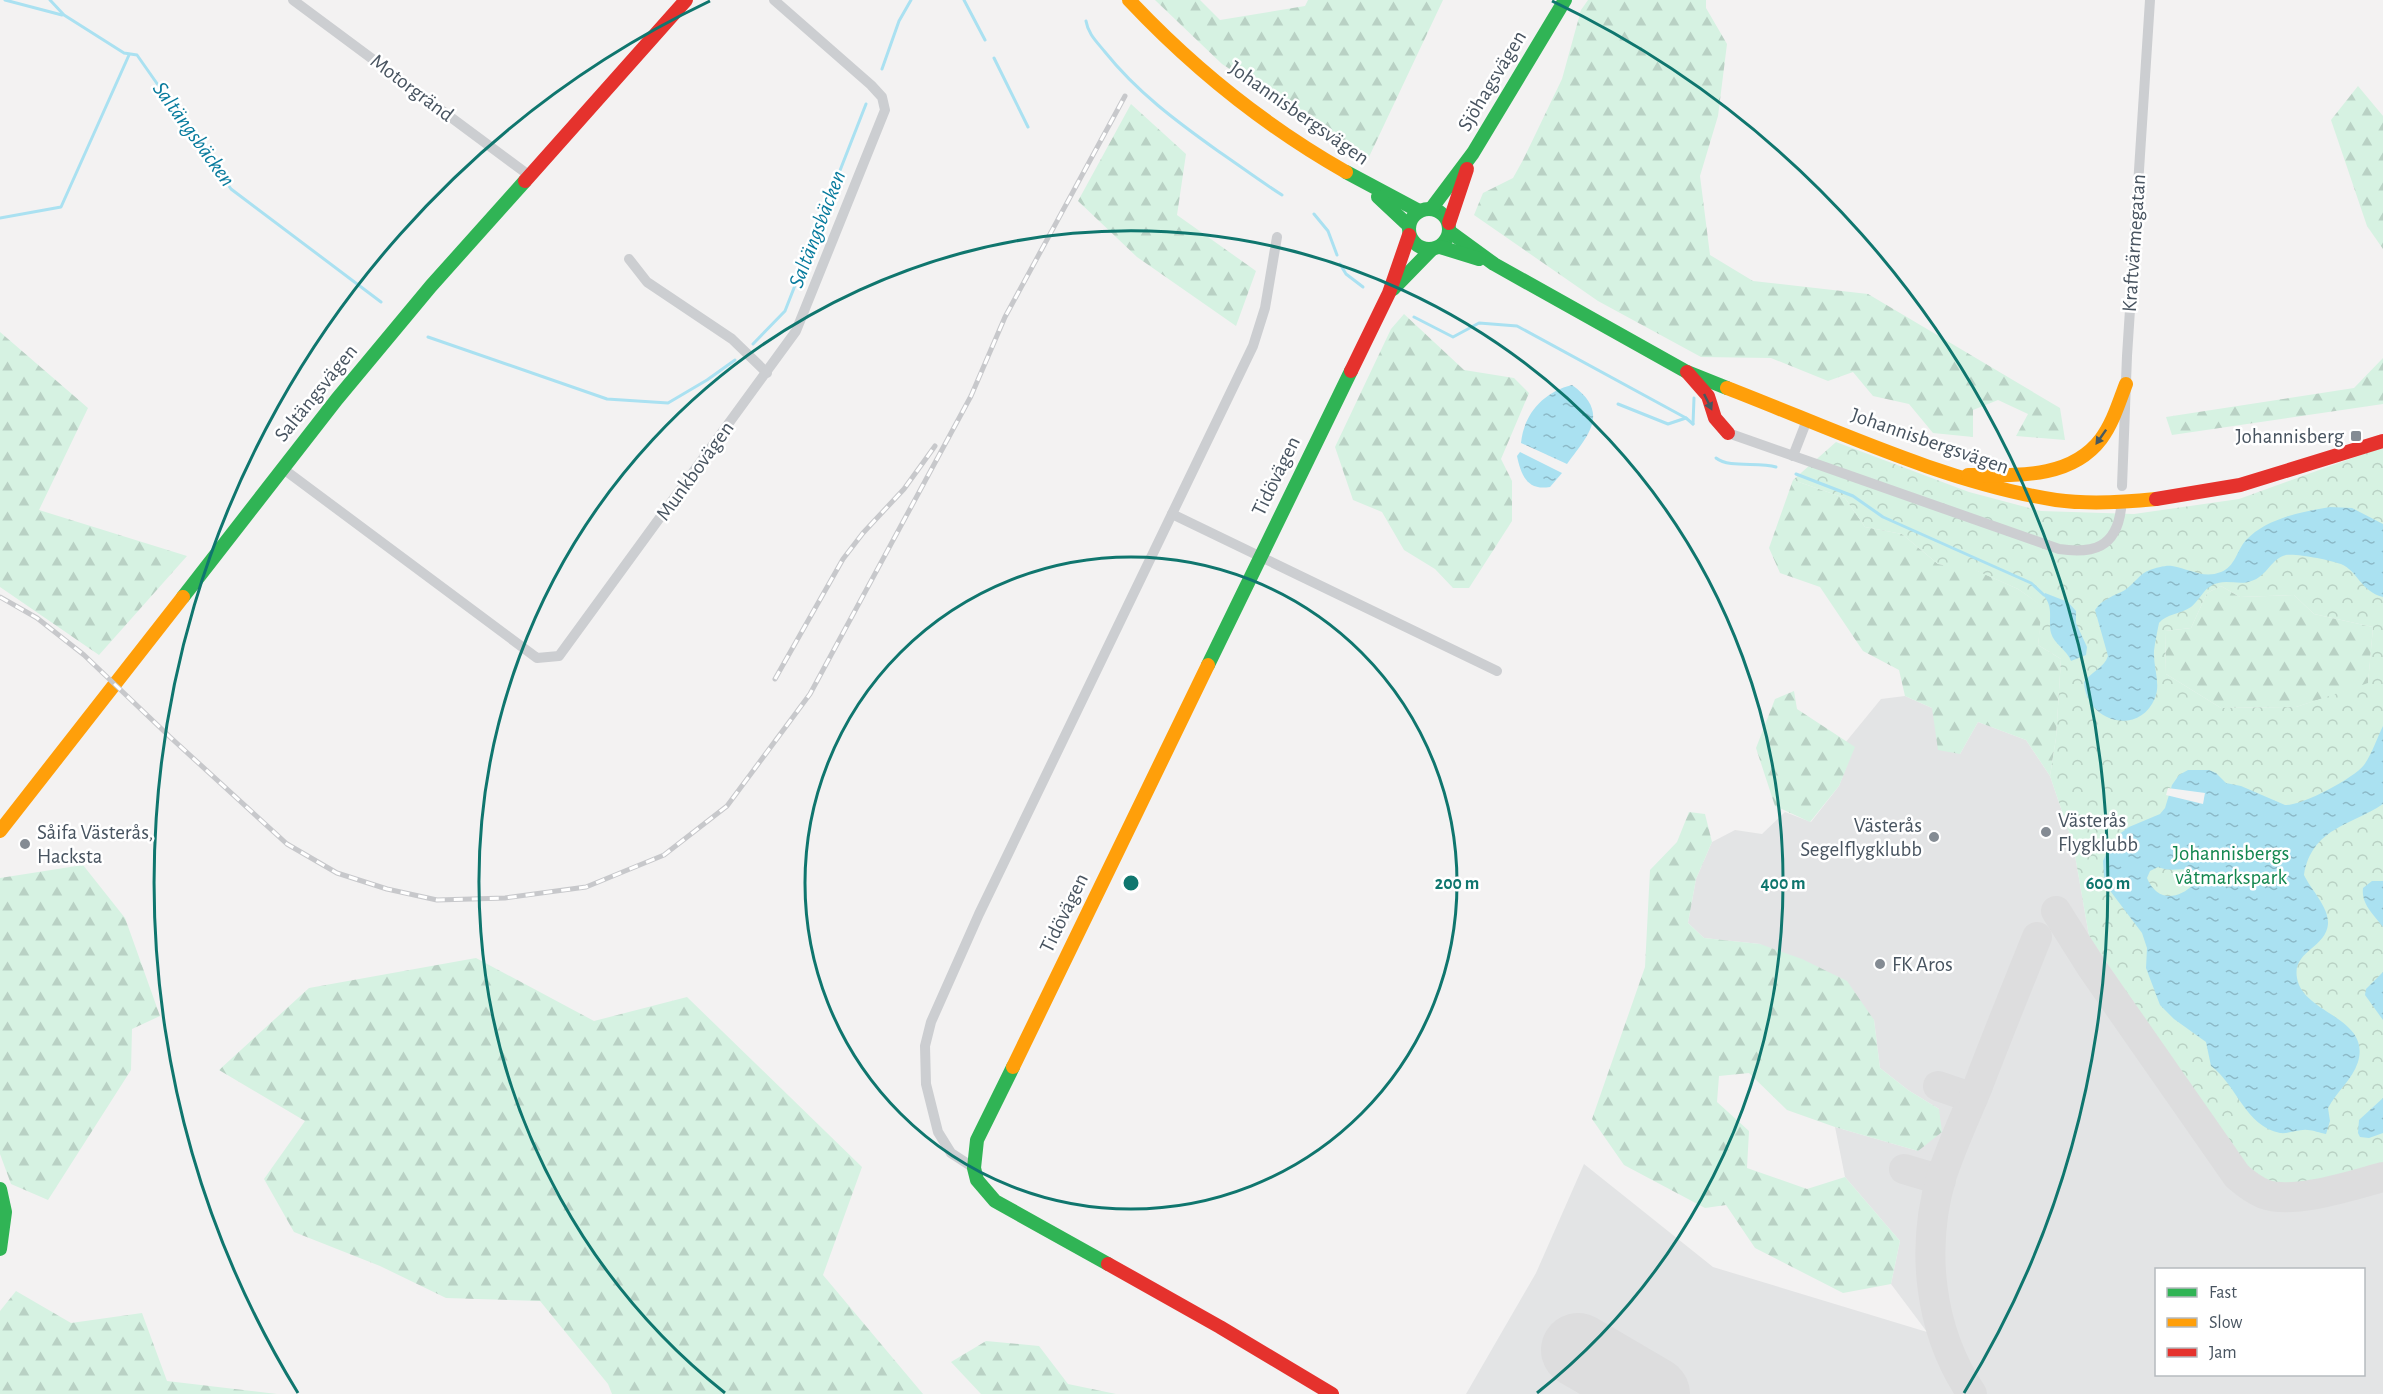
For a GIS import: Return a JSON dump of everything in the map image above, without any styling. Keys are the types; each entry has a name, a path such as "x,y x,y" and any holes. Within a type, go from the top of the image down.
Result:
{"street":[{"name":"Motorgränd","path":"293,0 530,176"},
{"name":"Saltängsvägen","path":"0,831 282,468 431,286 686,0"},
{"name":"Munkbovägen","path":"282,468 537,658 558,656 796,331 885,110 882,97 871,85 774,0"},
{"name":"Johannisbergsvägen","path":"1129,0 1210,77 1257,114 1368,186 1425,210"},
{"name":"Sjöhagsvägen","path":"1425,210 1473,153 1565,0"},
{"name":"Kraftvärmegatan","path":"2122,486 2126,384 2150,0"},
{"name":"Sjöhagsvägen","path":"1449,227 1473,153"},
{"name":"Johannisbergsvägen","path":"1368,186 1409,231"},
{"path":"1425,210 1444,215 1449,227 1446,240 1435,248 1422,248 1414,243 1409,231 1412,218 1425,210"},
{"name":"Johannisbergsvägen","path":"1449,227 1494,264 1687,372 1953,475 1993,487 2058,500 2135,501 2175,497 2240,485 2383,441"},
{"name":"Tidövägen","path":"971,1166 977,1140 1389,293 1409,231"},
{"path":"1277,237 1259,332 979,914 931,1022 925,1046 926,1084 938,1132 951,1153 971,1166 979,1184 1003,1206 1230,1332 1332,1394"},
{"name":"Johannisbergsvägen","path":"1435,248 1494,264"},
{"name":"Tidövägen","path":"1389,293 1435,248"},
{"path":"629,259 647,282 732,339 767,373"},
{"path":"1687,372 1708,396 1715,418 1723,430 1728,433 2059,549 2082,552 2101,547 2118,525 2121,509"},
{"path":"1953,475 2029,474 2064,468 2088,453 2100,440 2112,420 2126,384"},
{"path":"1793,456 1807,420"},
{"path":"1172,514 1497,671"},
{"path":"0,1189 5,1212 0,1250"}],"shaded area":[{"path":"1905,696 1932,708 1960,754 1978,722 2026,740 2050,776 2073,844 2089,936 2288,1189 2383,1168 2383,1394 1466,1394 1536,1273 1584,1164 1713,1267 1927,1332 1891,1284 1900,1241 1845,1177 1835,1127 1918,1151 1939,1109 1908,1090 1880,1068 1874,1020 1760,944 1704,938 1688,923 1696,879 1712,842 1735,830 1762,834 1785,812 1811,822 1839,786 1854,747 1845,743 1881,699"}],"green space":[{"path":"1155,0 1200,0 1220,20 1305,6 1308,0 1443,0 1368,159 1222,64"},
{"path":"1588,0 1706,0 1706,8 1727,44 1718,116 1700,176 1710,255 1753,281 1868,294 2060,408 2065,440 2016,436 2028,414 1998,400 1973,410 1973,437 1933,433 1909,404 1873,396 1853,372 1828,381 1771,358 1701,357 1598,301 1474,215 1483,193 1513,178 1523,160 1562,79 1581,10"},
{"path":"2358,86 2383,116 2383,249 2367,226 2331,120"},
{"path":"1131,104 1186,154 1177,215 1256,271 1236,326 1137,257 1078,201"},
{"path":"1404,314 1464,370 1514,378 1529,393 1501,459 1512,481 1512,521 1469,588 1453,588 1435,569 1404,550 1382,512 1353,500 1335,447 1391,329"},
{"path":"0,332 88,408 39,510 187,556 99,655 0,587"},
{"path":"2383,358 2383,404 2172,435 2166,417 2354,388"},
{"name":"Johannisbergs våtmarkspark","path":"1836,442 1969,492 2041,511 2134,514 2239,499 2383,447 2383,1168 2288,1189 2268,1184 2248,1172 2089,936 2073,844 2050,776 2056,738 2061,659 2038,645 2042,606 2018,589 1977,571 1938,564 1902,534 1865,527 1845,498 1793,480","holes":["2221,586 2240,597 2294,595 2314,614 2373,627 2368,683 2296,707 2221,708 2166,674 2165,631 2191,628 2207,593"]},
{"path":"1793,480 1845,498 1865,527 1902,534 1938,564 1971,568 2018,589 2043,606 2038,645 2061,659 2056,738 2050,776 2026,740 1978,722 1960,754 1938,750 1932,708 1905,696 1899,670 1863,651 1820,587 1780,573 1769,548"},
{"path":"2221,586 2240,597 2294,595 2314,614 2373,627 2368,684 2296,707 2221,708 2166,674 2165,631 2191,628 2207,593"},
{"path":"1794,691 1797,709 1855,747 1839,786 1810,822 1775,806 1756,748 1775,699"},
{"path":"1689,812 1705,814 1712,842 1696,879 1688,923 1704,938 1760,944 1802,959 1847,981 1874,1020 1880,1068 1908,1090 1939,1109 1942,1132 1918,1151 1835,1127 1787,1110 1749,1073 1719,1076 1717,1102 1749,1131 1747,1168 1807,1189 1845,1177 1900,1241 1891,1284 1843,1293 1755,1248 1726,1205 1705,1208 1624,1165 1592,1119 1645,967 1650,870 1677,842"},
{"path":"83,865 125,918 160,1016 132,1029 131,1070 48,1200 11,1184 0,1154 0,878"},
{"path":"476,958 594,1021 687,997 862,1167 823,1275 923,1394 612,1394 608,1384 540,1301 446,1298 380,1266 294,1232 264,1179 305,1121 219,1070 309,988"},
{"path":"16,1291 71,1323 142,1313 167,1381 277,1394 0,1394 0,1311"},
{"path":"986,1341 1039,1346 1068,1384 1116,1394 981,1394 951,1362"}],"water":[{"path":"1572,385 1584,395 1591,405 1593,415 1588,434 1567,464 1521,443 1526,422 1537,405 1553,393"},
{"path":"1520,452 1562,473 1550,487 1536,487 1523,475 1517,456"},
{"path":"2330,507 2352,508 2383,524 2383,597 2369,590 2352,571 2341,564 2305,556 2286,555 2273,563 2259,578 2245,583 2222,582 2213,585 2191,607 2159,623 2154,651 2157,692 2147,710 2137,718 2126,721 2114,720 2103,715 2094,707 2087,696 2084,682 2104,664 2108,656 2095,610 2101,603 2125,590 2146,571 2167,566 2208,574 2226,570 2254,532 2274,521"},
{"path":"2045,593 2068,602 2076,611 2076,623 2087,647 2086,655 2071,661 2055,640 2051,633 2050,610 2044,596"},
{"path":"2383,726 2383,804 2334,830 2315,847 2308,859 2304,875 2326,911 2328,924 2322,939 2304,955 2297,969 2297,978 2302,990 2355,1035 2359,1047 2358,1062 2328,1108 2330,1121 2326,1134 2312,1130 2280,1133 2268,1129 2250,1114 2220,1074 2211,1066 2206,1042 2174,1019 2160,1005 2146,968 2147,948 2142,933 2108,888 2103,861 2118,835 2129,827 2160,814 2165,808 2172,785 2179,775 2188,770 2209,770 2216,773 2226,783 2241,786 2285,805 2293,804 2327,790 2350,777 2364,765","holes":["2158,867 2195,872 2194,884 2181,893 2162,895 2151,886 2147,878 2150,871"]},
{"path":"2372,881 2383,881 2383,927 2364,899 2363,888"},
{"path":"2383,972 2383,1020 2365,995 2366,989"},
{"path":"2383,1098 2383,1133 2369,1138 2360,1137 2359,1120"}],"pier":[{"path":"2168,788 2205,793 2203,804 2166,795"}],"waterway":[{"name":"Saltängsbäcken","path":"5,0 62,15"},
{"name":"Saltängsbäcken","path":"50,0 64,15 124,53 137,55 231,189 381,302"},
{"name":"Saltängsbäcken","path":"882,69 899,21 911,0"},
{"name":"Saltängsbäcken","path":"964,0 985,40"},
{"path":"1086,21 1096,41 1117,67 1144,93 1202,140 1282,195"},
{"path":"0,218 61,207 129,55"},
{"name":"Saltängsbäcken","path":"994,58 1028,127"},
{"name":"Saltängsbäcken","path":"753,344 785,311 866,104"},
{"path":"1314,214 1328,231 1337,255"},
{"path":"1340,264 1346,274 1363,287"},
{"path":"1414,317 1453,337 1479,323 1517,326 1686,418 1693,424"},
{"name":"Saltängsbäcken","path":"428,337 607,399 668,403 735,360"},
{"path":"1693,424 1694,398"},
{"path":"1618,404 1668,424 1686,418"},
{"path":"1716,458 1729,463 1776,467"},
{"path":"1796,474 1853,496 1883,517 2031,583 2044,595"}],"taxiway":[{"path":"2056,911 2092,968 2237,1176 2243,1181 2264,1194 2291,1197 2323,1193 2383,1177"},
{"path":"1972,1394 1957,1369 1938,1316 1930,1260 1931,1231 1942,1175 2037,937"},
{"path":"1938,1086 1973,1098"},
{"path":"1904,1169 1941,1180"}],"runway":[{"path":"1578,1350 1653,1394"}],"railway":[{"path":"0,597 37,618 84,655 287,844 337,873 387,889 437,900 505,898 586,887 664,855 727,806 810,694 971,396 1005,317 1125,96"},
{"path":"775,679 843,559 863,533 904,489 935,446"}],"traffic: fast":[{"path":"1431,209 1473,153 1565,0"},
{"path":"1346,172 1419,211"},
{"path":"183,597 337,399 431,286 525,181"},
{"path":"1378,197 1409,226"},
{"path":"1429,209 1437,210 1443,215 1448,221 1449,229 1448,237 1443,243 1437,248 1429,249 1421,248 1415,243 1410,237 1409,229 1410,221 1415,215 1421,210 1429,209"},
{"path":"1450,232 1494,264 1687,372 1727,388"},
{"path":"1440,247 1479,259"},
{"path":"1393,289 1431,250"},
{"path":"1208,665 1351,371"},
{"path":"1013,1067 977,1140 974,1168 977,1180 995,1201 1108,1264"},
{"path":"0,1189 5,1212 0,1249"}],"traffic: slow":[{"path":"1129,0 1179,49 1231,94 1287,135 1346,172"},
{"path":"1968,475 2040,472 2074,462 2101,439 2126,384"},
{"path":"1727,388 1889,453 1931,468 2015,492 2080,502 2156,499"},
{"path":"0,831 183,597"},
{"path":"1013,1067 1208,665"}],"traffic: jam":[{"path":"525,181 686,0"},
{"path":"1449,223 1467,169"},
{"path":"1351,371 1389,293 1409,235"},
{"path":"1687,372 1708,396 1715,418 1728,433"},
{"path":"2156,499 2240,485 2383,441"},
{"path":"1108,1264 1332,1394"}],"place":[{"name":"Johannisberg","path":"2356,436"},
{"name":"Västerås Flygklubb","path":"2046,832"},
{"name":"Västerås Segelflygklubb","path":"1934,837"},
{"name":"Såifa Västerås, Hacksta","path":"25,844"},
{"name":"FK Aros","path":"1880,964"}]}
